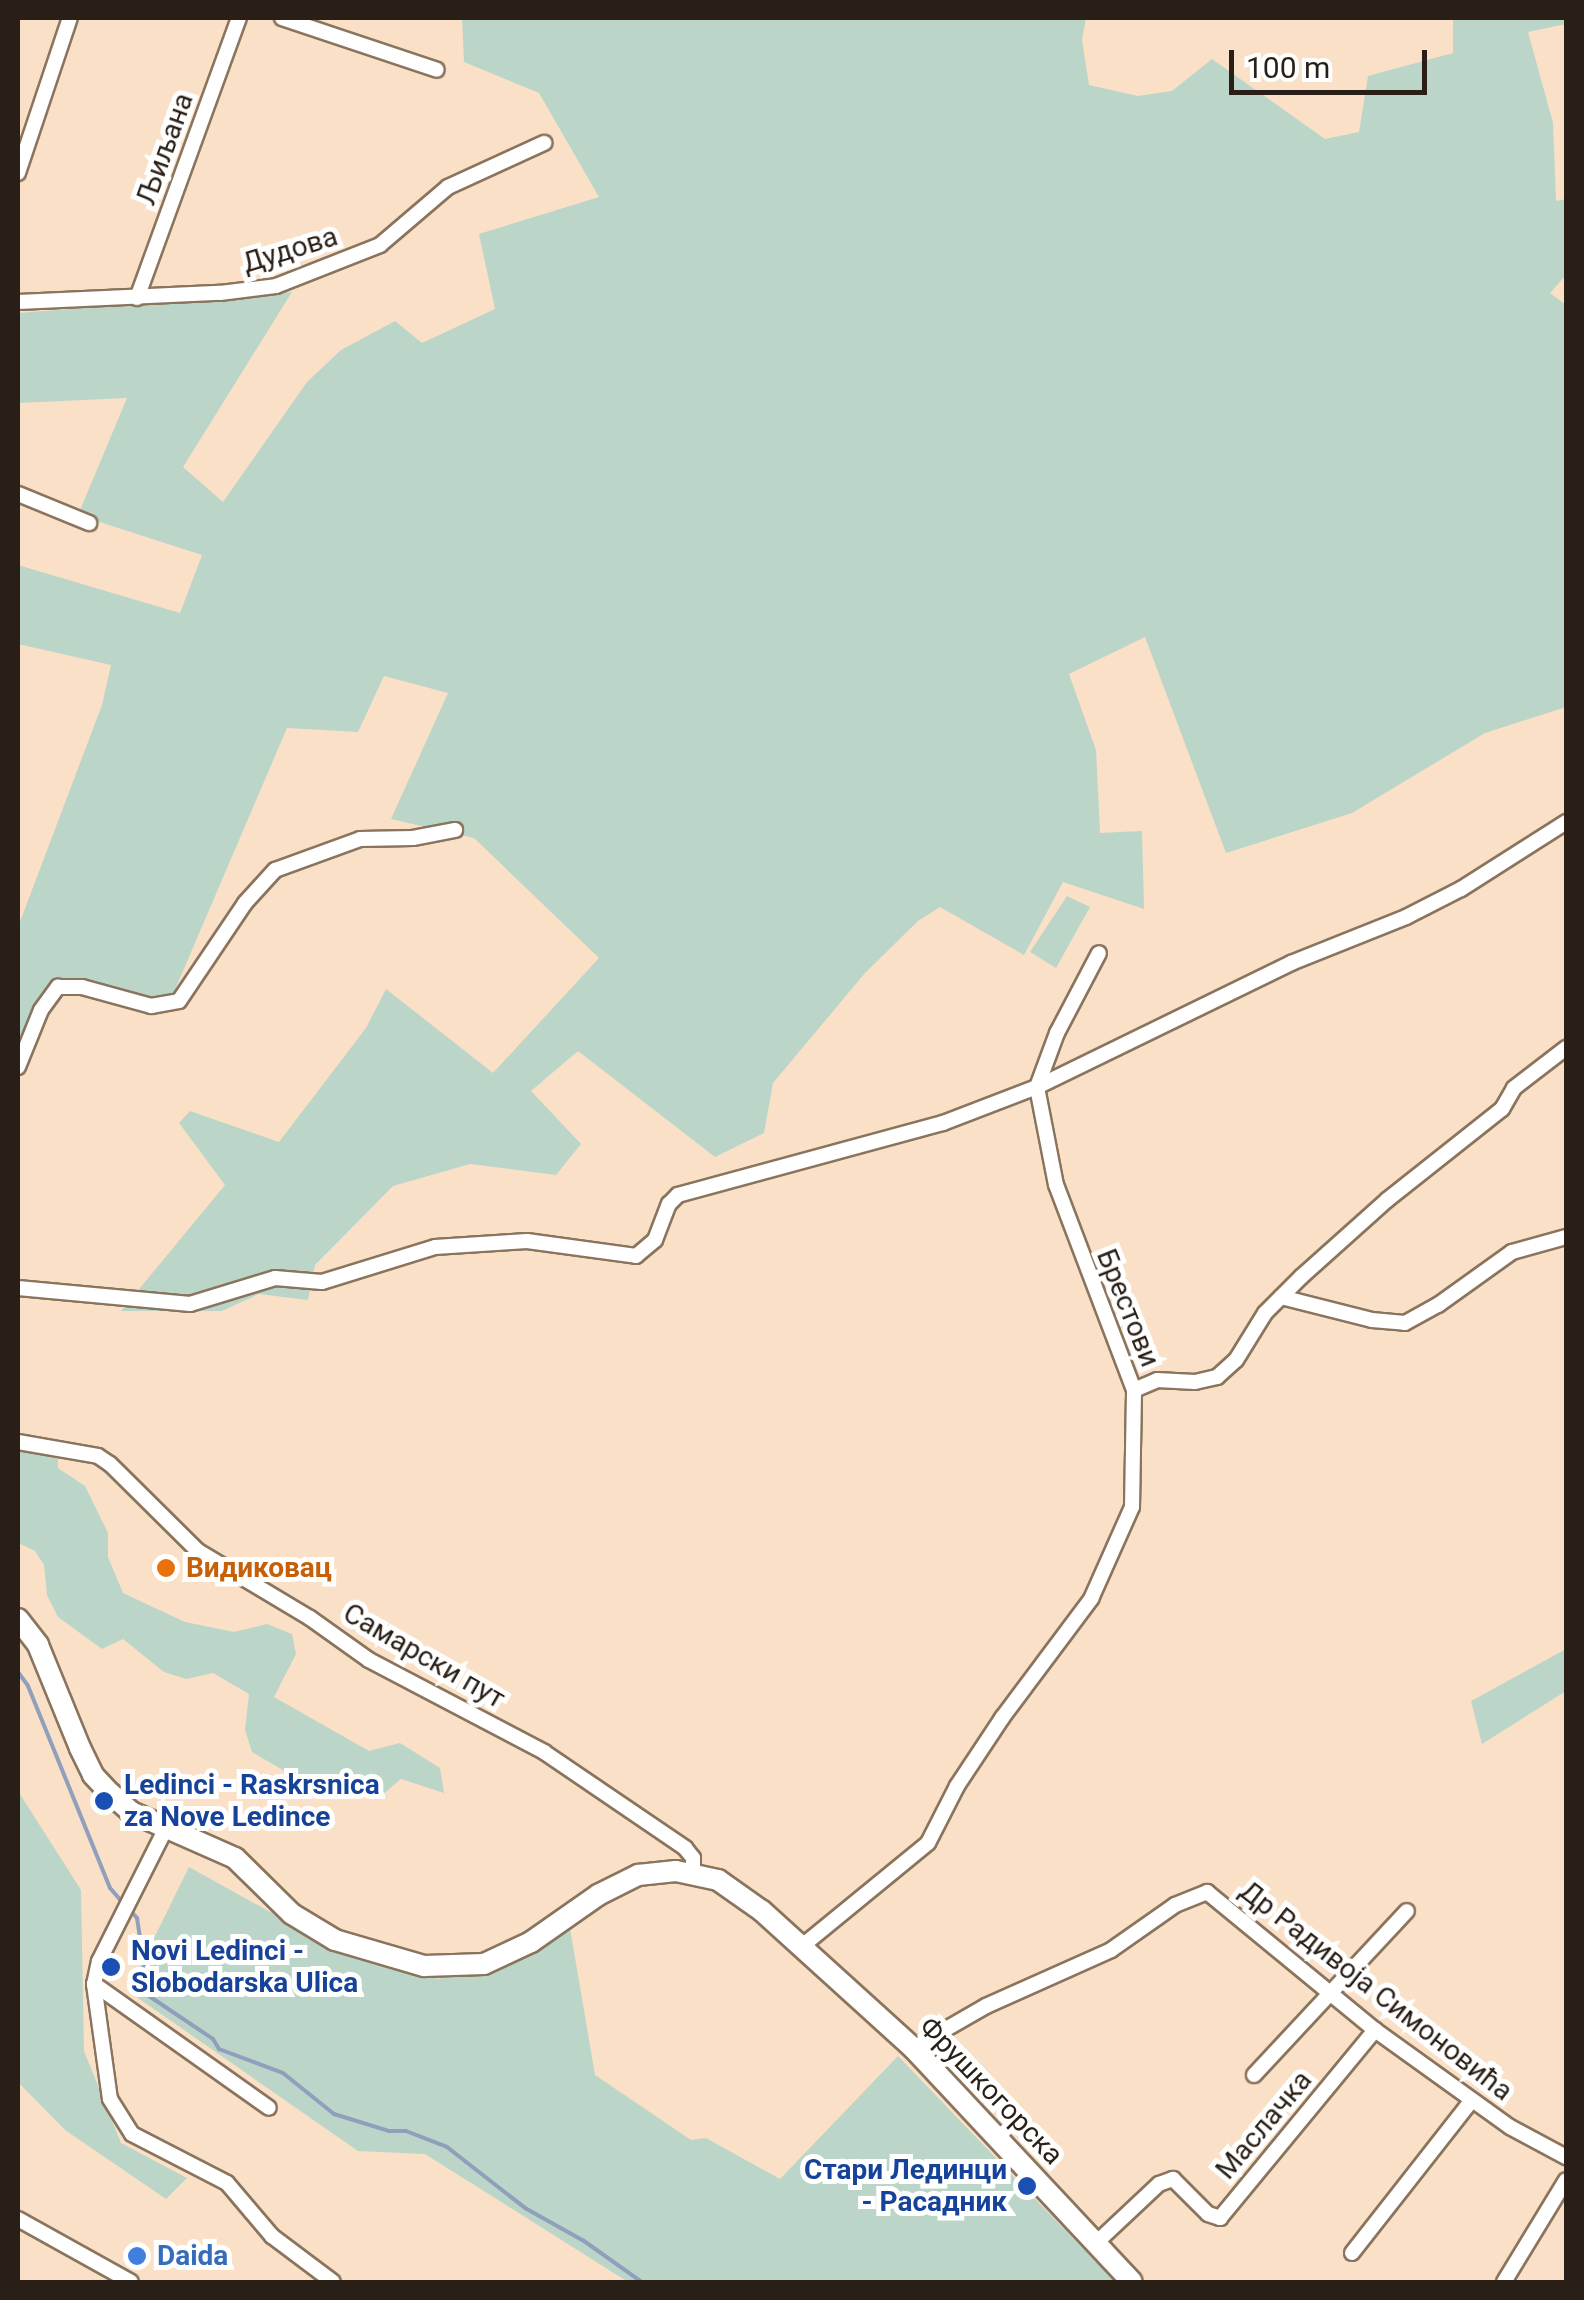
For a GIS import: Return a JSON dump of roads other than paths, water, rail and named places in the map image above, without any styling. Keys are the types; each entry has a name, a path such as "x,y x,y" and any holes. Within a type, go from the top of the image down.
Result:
{"street":[{"path":"18,173 70,18"},
{"name":"Љиљана","path":"137,298 239,18"},
{"path":"282,18 436,70"},
{"name":"Дудова","path":"18,302 253,290 316,272 380,245 448,188 544,143"},
{"path":"18,494 88,523"},
{"path":"18,1288 190,1304 276,1278 322,1282 434,1247 527,1241 636,1256 655,1240 669,1204 678,1195 943,1122 1037,1087 1291,964 1461,890 1566,822"},
{"path":"18,1067 42,1010 58,988 82,987 162,1008 180,1001 245,903 275,870 360,839 413,838 455,830"},
{"path":"1037,1087 1057,1033 1099,954"},
{"path":"1134,1390 1158,1380 1195,1382 1217,1377 1236,1360 1265,1313 1281,1297 1387,1200 1502,1109 1514,1088 1566,1048"},
{"name":"Брестови","path":"801,1947 928,1843 966,1772 1091,1600 1132,1507 1134,1390 1056,1185 1037,1087"},
{"path":"1281,1297 1372,1320 1405,1323 1438,1305 1512,1252 1566,1237"},
{"name":"Самарски пут","path":"18,1442 98,1456 198,1551 310,1618 370,1660 544,1752 685,1848 693,1858 693,1872"},
{"name":"Фрушкогорска","path":"18,1619 38,1644 93,1774 131,1812 235,1858 312,1929 388,1958 442,1967 484,1964 501,1958 619,1882 638,1875 693,1872 736,1891 913,2048 1132,2282"},
{"path":"165,1830 117,1925 94,1984 102,2068 117,2116 150,2147 227,2183 272,2236 333,2282"},
{"name":"Др Радивоја Симоновића","path":"913,2048 986,2006 1111,1950 1175,1905 1207,1892 1376,2030 1510,2127 1566,2157"},
{"path":"1254,2075 1406,1911"},
{"path":"94,1984 269,2108"},
{"name":"Маслачка","path":"1095,2244 1160,2184 1173,2179 1208,2214 1220,2218 1376,2030"},
{"path":"1352,2253 1472,2100"},
{"path":"1504,2282 1566,2180"},
{"path":"18,2219 131,2282"}],"waterway":[{"path":"18,1672 28,1686 110,1888 123,1903"},
{"path":"130,1910 137,1918 149,1996 213,2039 219,2049 283,2073 334,2114 389,2131 406,2131 447,2147 525,2208 584,2241 642,2282"}],"place":[{"name":"Видиковац","path":"166,1568"},
{"name":"Ledinci - Raskrsnica za Nove Ledince","path":"104,1801"},
{"name":"Novi Ledinci - Slobodarska Ulica","path":"111,1967"},
{"name":"Стари Лединци - Расадник","path":"1027,2186"},
{"name":"Daida","path":"137,2256"}]}
